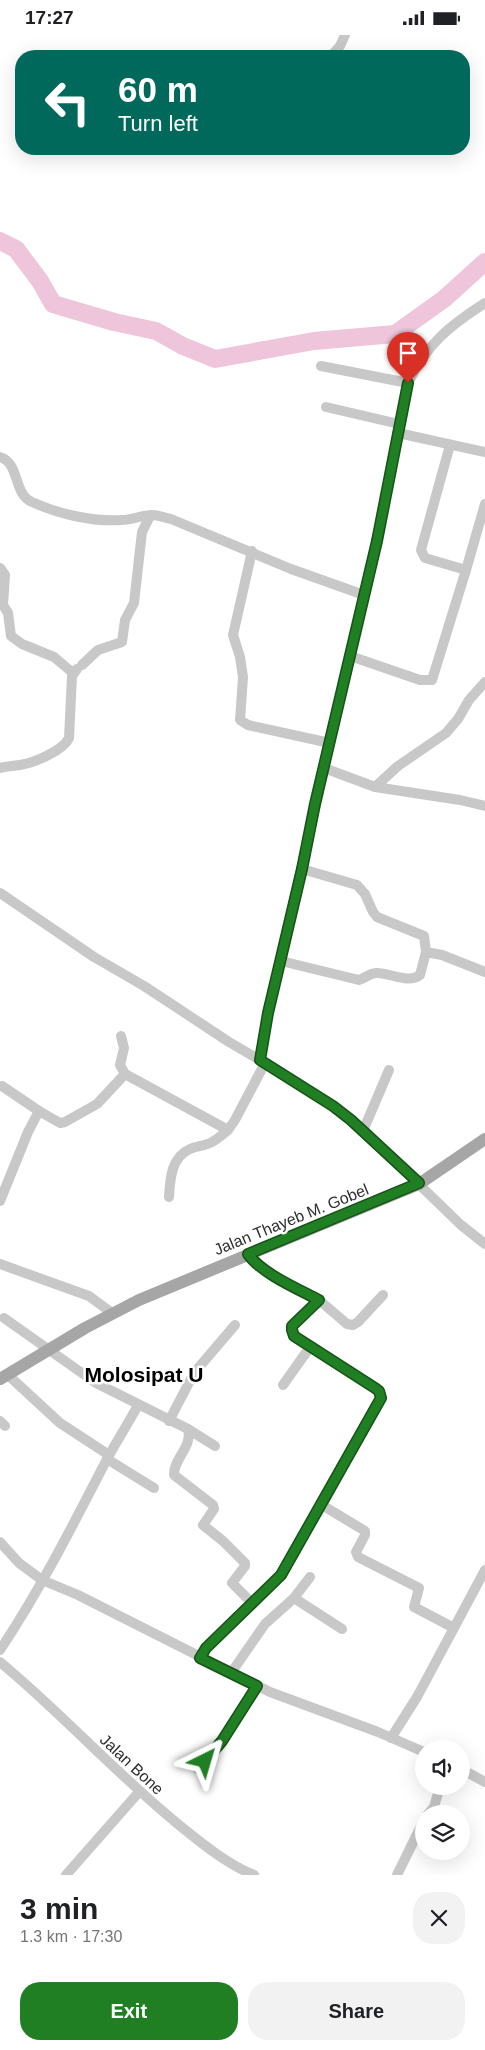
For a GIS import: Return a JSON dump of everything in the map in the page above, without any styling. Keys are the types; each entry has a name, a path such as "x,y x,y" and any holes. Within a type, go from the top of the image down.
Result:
{"main road":[{"name":"Jalan Thayeb M. Gobel","path":"4,1377 112,1313 419,1183 485,1139"}],"street":[{"path":"336,50 345,35"},
{"path":"169,1197 170,1178 181,1155 191,1148 212,1142 228,1130 235,1120 263,1062 268,1013 377,541 408,383 416,367 446,329 485,303"},
{"path":"321,366 408,383"},
{"path":"326,407 450,445 485,452"},
{"path":"450,445 421,550 425,558 466,571"},
{"path":"0,457 9,463 13,469 24,497 30,502 50,508 58,513 120,520 150,516 172,519 291,569 364,595"},
{"path":"350,656 420,680 432,680 485,504"},
{"path":"0,768 22,765 48,755 67,743 70,738 77,669 98,649 122,642 125,620 134,603 142,532 150,516"},
{"path":"252,551 233,635 240,657 243,677 240,720 248,725 330,743"},
{"path":"0,567 5,575 3,605 8,613 11,636 22,644 77,669"},
{"path":"375,787 398,766 446,733 458,719 469,700 485,682"},
{"path":"324,768 375,787 485,806"},
{"path":"281,961 359,980 369,974 380,973 411,979 420,975 426,952 424,936 377,917 361,888 352,883 302,869"},
{"path":"0,893 94,957 144,986 229,1042 333,1106 419,1183 461,1225 485,1244"},
{"path":"426,952 442,955 485,972"},
{"path":"121,1036 124,1048 119,1061 120,1068 125,1074 228,1130"},
{"path":"363,1131 389,1070"},
{"path":"2,1086 60,1123 70,1120 97,1104 125,1074"},
{"path":"0,1201 28,1131 39,1111"},
{"path":"248,1254 266,1271 319,1300 348,1324 358,1323 383,1295"},
{"path":"0,1264 89,1296 112,1313"},
{"path":"200,1658 206,1648 251,1602 281,1575 381,1398 379,1391 375,1388 294,1336 292,1326 319,1300"},
{"path":"4,1318 96,1383 188,1429 215,1446"},
{"path":"169,1421 194,1373 235,1325"},
{"path":"283,1385 310,1347"},
{"path":"4,1377 60,1423 154,1488"},
{"path":"0,1651 22,1617 138,1405"},
{"path":"188,1429 189,1441 174,1469 174,1475 213,1505 214,1509 203,1525 223,1541 245,1563 245,1567 232,1583 251,1602"},
{"path":"322,1505 365,1531 365,1535 356,1552 358,1557 419,1588 414,1607 454,1628"},
{"path":"0,1542 19,1563 42,1580 86,1600 257,1686 415,1748"},
{"path":"391,1738 417,1697 485,1571"},
{"path":"231,1673 265,1624 294,1597 310,1577"},
{"path":"294,1597 342,1629"},
{"name":"Jalan Bone","path":"0,1662 24,1681 138,1792 203,1844 229,1862 254,1875"},
{"path":"198,1769 222,1741 257,1686"},
{"path":"470,1774 485,1782"},
{"path":"66,1875 138,1792"},
{"path":"397,1875 415,1838"}],"waterway":[{"path":"0,241 16,249 40,281 53,304 114,322 156,331 183,346 215,359 314,341 395,334 444,299 485,262"}],"district":[{"name":"Molosipat U","path":"144,1375"}],"route":[{"path":"205,1761 222,1741 257,1686 200,1658 203,1651 244,1609 279,1578 381,1401 379,1391 292,1334 292,1326 319,1300 266,1271 248,1254 419,1183 351,1120 333,1106 260,1060 268,1013 302,869 315,804 377,541 408,383"}]}
